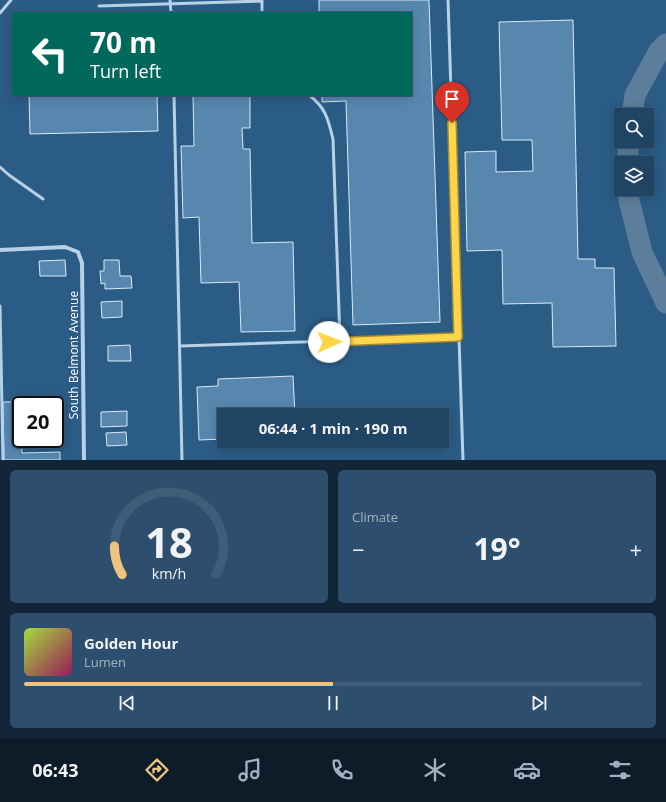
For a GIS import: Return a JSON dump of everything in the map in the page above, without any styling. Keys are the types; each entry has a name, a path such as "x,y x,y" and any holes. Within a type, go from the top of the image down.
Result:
{"street":[{"name":"South Belmont Avenue","path":"0,250 65,247 78,252 82,263 84,460"}],"lane":[{"path":"0,13 11,0"},
{"path":"448,0 463,460"},
{"path":"99,6 170,2 262,1 262,12"},
{"path":"170,2 171,12"},
{"path":"174,96 182,460"},
{"path":"310,96 316,100 328,116 333,139 340,341"},
{"path":"0,167 43,199"},
{"path":"0,306 3,460"},
{"path":"180,346 458,337"}],"building":[{"path":"319,0 429,0 440,322 353,325 346,101 322,102 322,96 412,96 412,12 319,12"},
{"path":"573,20 578,259 595,259 595,268 614,268 616,346 553,347 552,303 503,304 502,250 467,251 465,152 496,151 496,172 533,171 532,140 502,140 499,22"},
{"path":"29,96 157,96 158,131 30,134"},
{"path":"193,96 250,96 250,128 242,128 243,149 250,149 252,243 293,242 295,331 241,332 239,282 201,283 199,217 183,218 181,146 194,146"},
{"path":"65,260 66,276 40,276 39,261"},
{"path":"104,260 119,260 120,276 131,276 132,288 105,289 105,283 101,284 100,271 104,271"},
{"path":"122,301 122,317 102,318 101,302"},
{"path":"130,345 131,361 108,361 108,346"},
{"path":"293,376 295,408 217,408 217,439 199,440 197,387 218,386 218,379"},
{"path":"3,402 12,402 12,448 22,448 22,453 60,452 60,460 4,460"},
{"path":"127,411 127,426 101,427 101,412"},
{"path":"126,432 127,445 107,446 106,433"}],"waterway":[{"path":"633,108 635,95 659,51 666,44"},
{"path":"628,148 628,156"},
{"path":"629,196 642,252 666,303"}],"route":[{"path":"329,342 458,337 452,123"}]}
